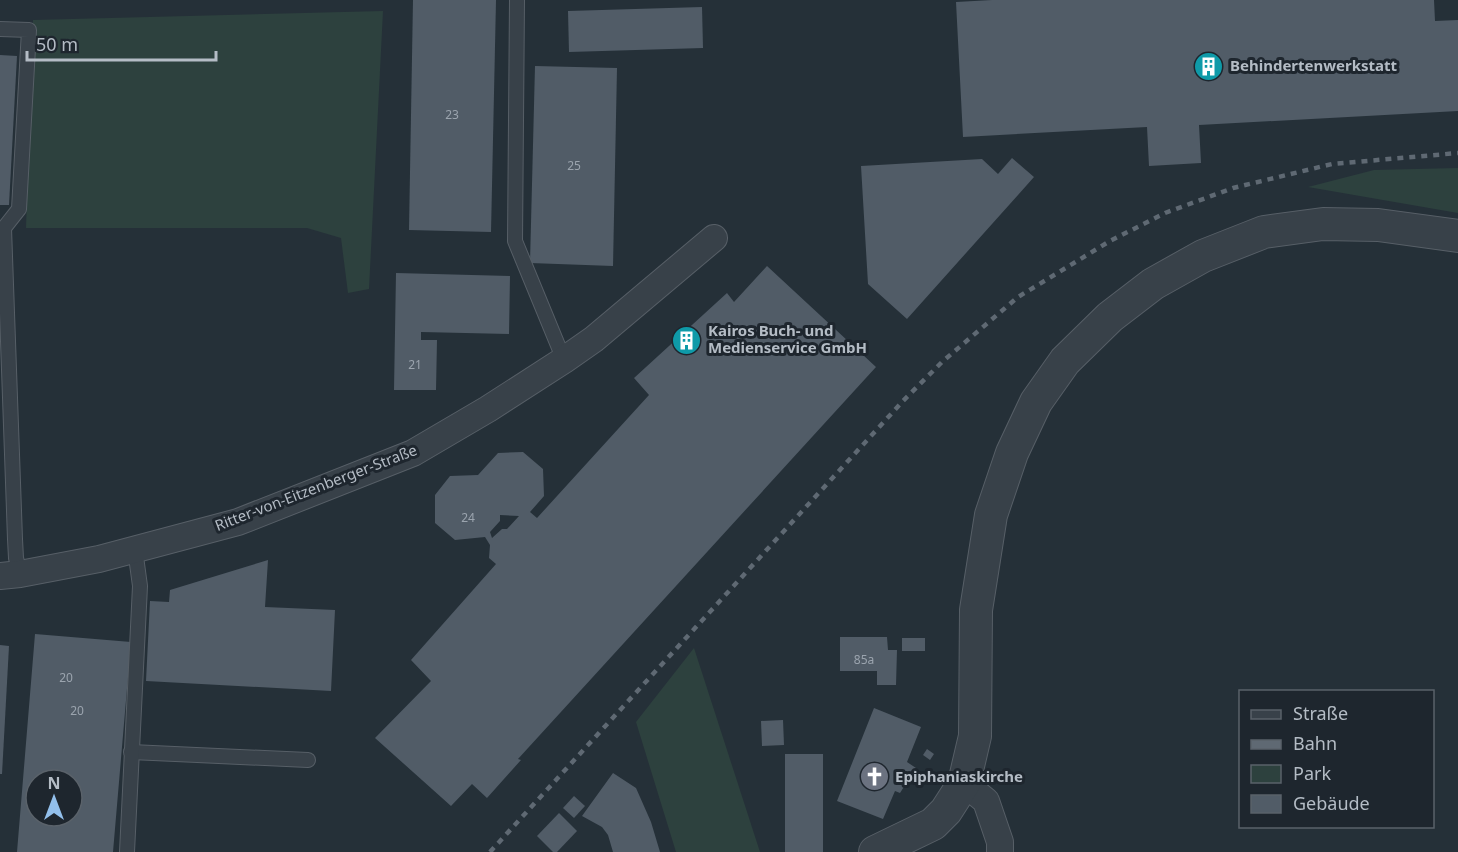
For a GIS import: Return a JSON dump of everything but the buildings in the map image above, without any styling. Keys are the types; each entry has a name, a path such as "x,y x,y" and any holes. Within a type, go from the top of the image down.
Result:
{"street":[{"path":"875,852 896,844 933,824 946,811 964,783 975,736 976,610 991,515 1012,453 1036,402 1065,361 1110,317 1153,284 1203,256 1264,232 1323,224 1378,225 1458,236"},
{"name":"Ritter-von-Eitzenberger-Straße","path":"10,575 99,559 238,522 413,453 488,409 594,339 714,238"},
{"path":"964,783 986,801 1000,842 1000,852"}],"lane":[{"path":"517,0 514,241 564,360"},
{"path":"0,29 29,30 19,209 2,228 16,558 10,575"},
{"path":"127,852 140,586 135,549"},
{"path":"131,752 308,760"}],"green space":[{"path":"383,11 369,289 348,293 341,238 307,228 26,228 33,20"},
{"path":"1458,168 1458,213 1308,187 1374,170"},
{"path":"694,648 760,852 676,852 636,722"}],"railway":[{"path":"490,852 903,401 942,362 1018,297 1110,241 1165,213 1233,188 1332,164 1458,153"}],"place":[{"name":"Behindertenwerkstatt","path":"1209,66"},
{"name":"Kairos Buch- und Medienservice GmbH","path":"687,340"},
{"name":"Epiphaniaskirche","path":"874,777"}]}
